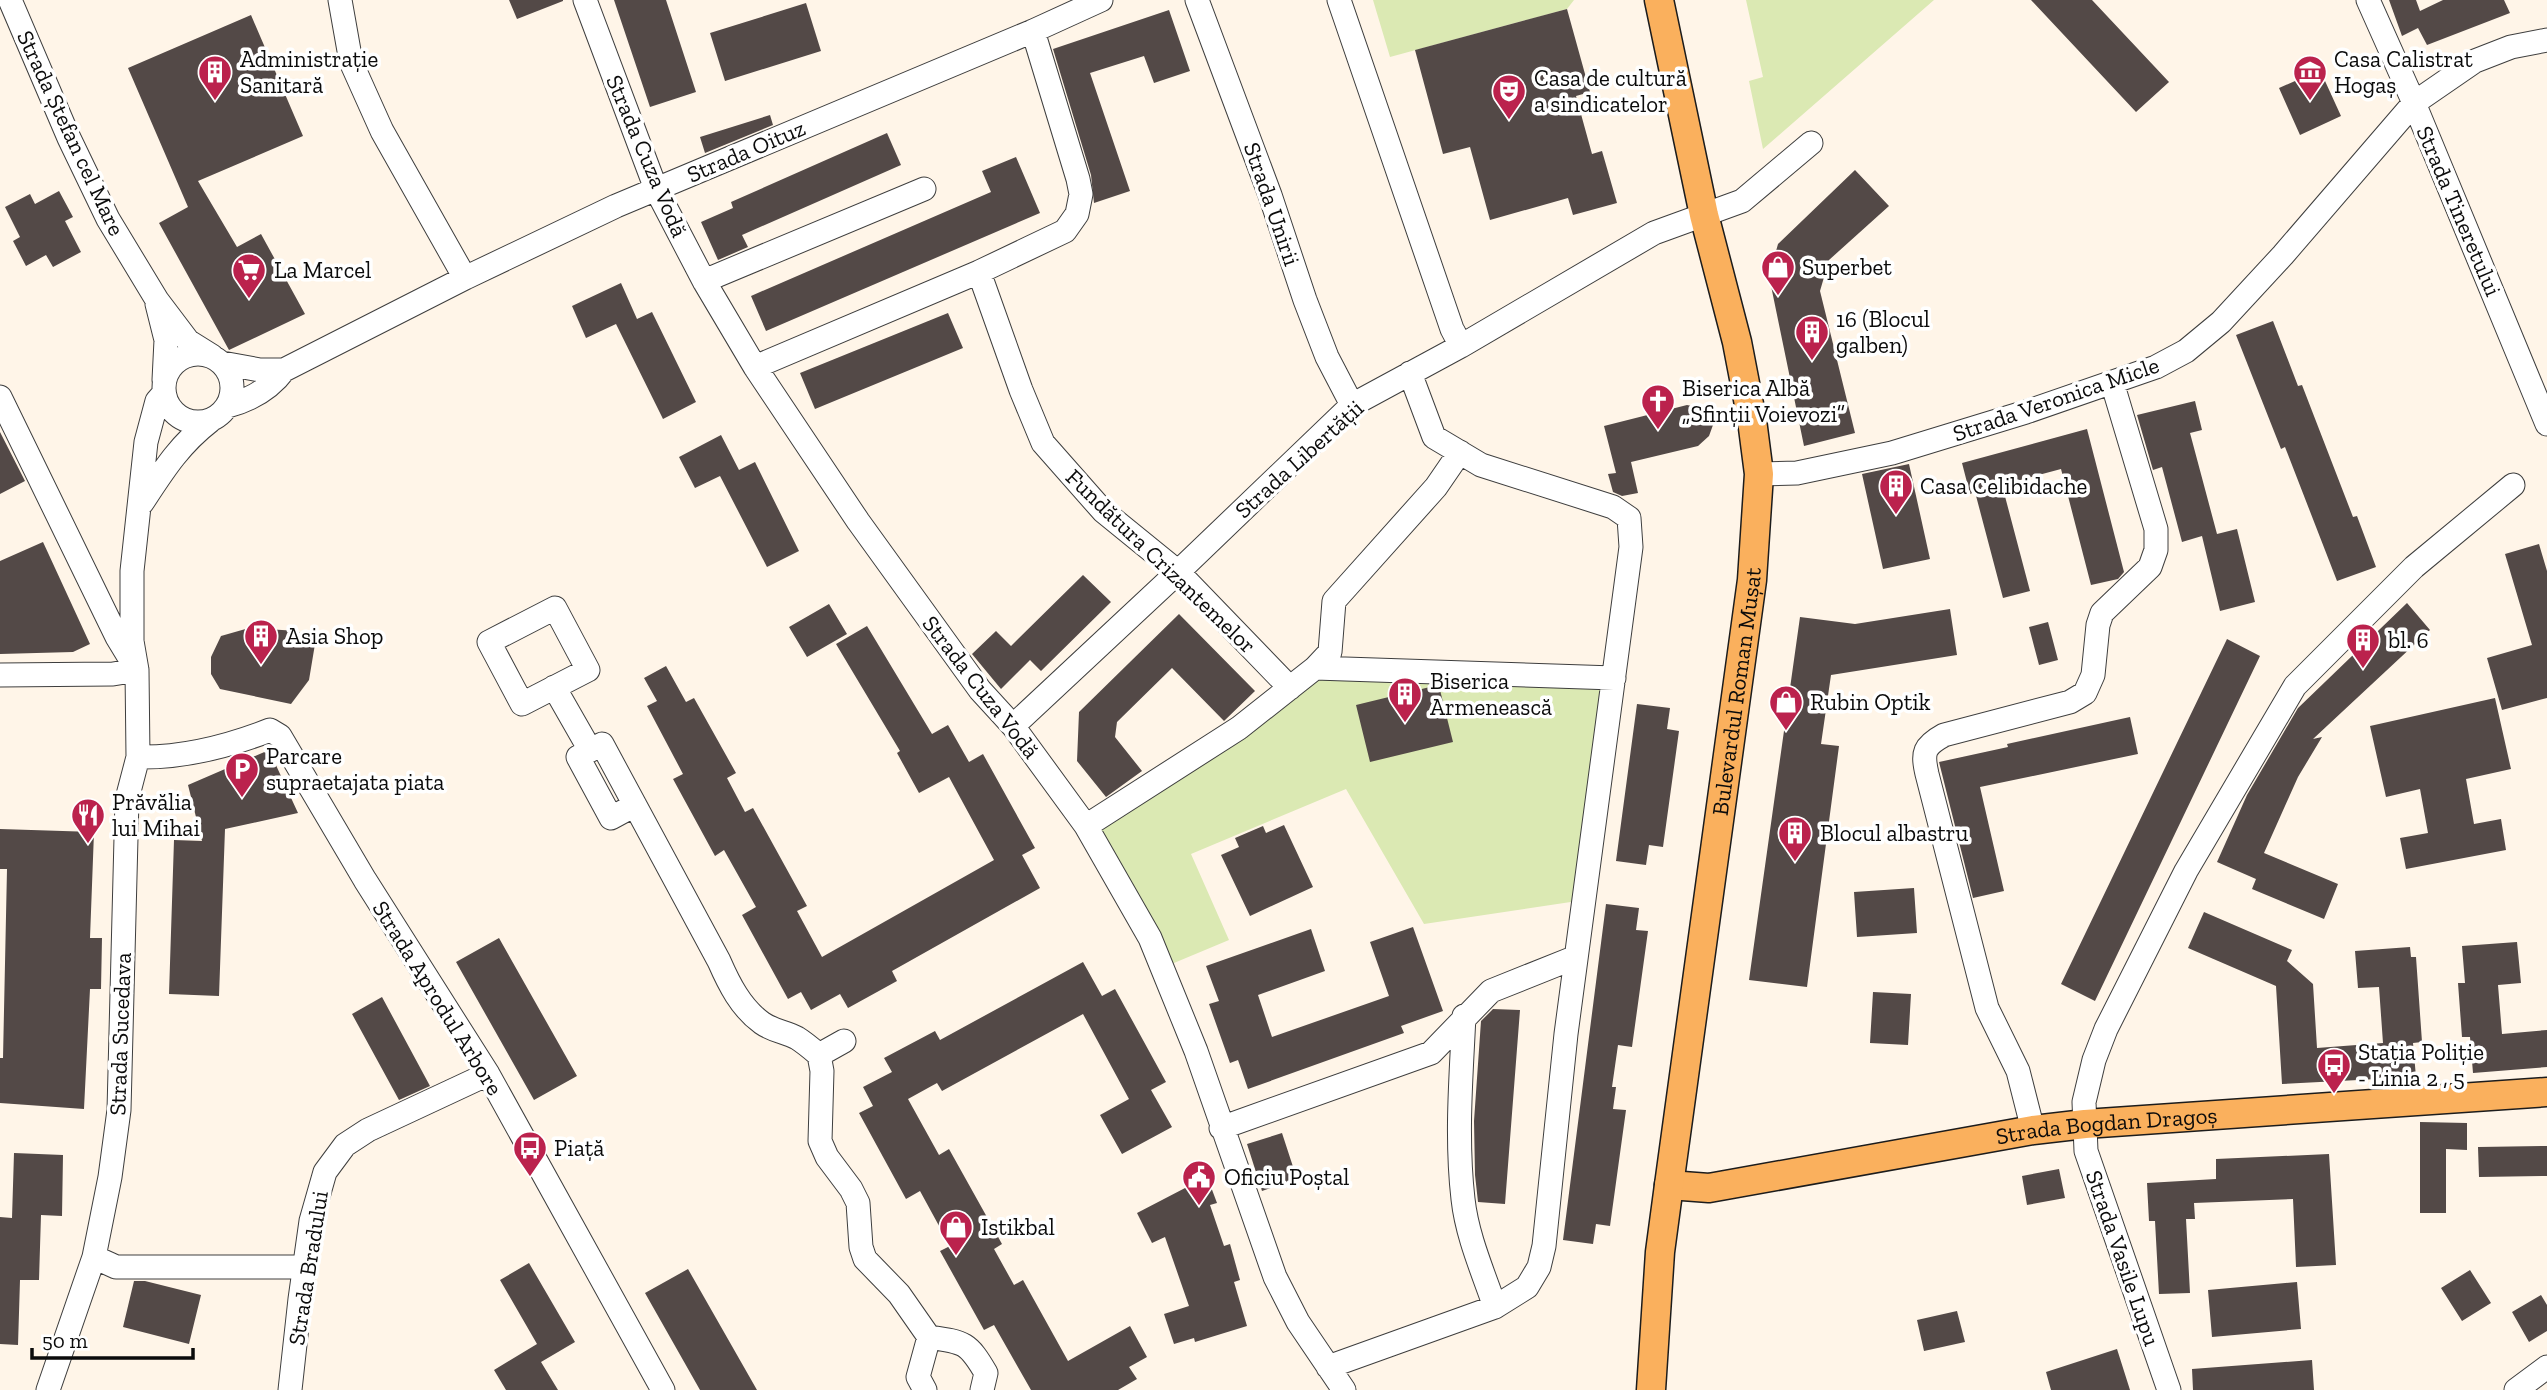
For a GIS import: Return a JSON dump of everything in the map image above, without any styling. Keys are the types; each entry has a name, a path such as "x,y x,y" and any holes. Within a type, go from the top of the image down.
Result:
{"main road":[{"name":"Bulevardul Roman Mușat","path":"1651,1390 1660,1252 1752,580 1759,474 1737,342 1704,215 1659,0"},
{"name":"Strada Bogdan Dragoș","path":"1669,1185 1709,1188 2033,1130 2085,1124 2547,1092"}],"street":[{"name":"Strada Ștefan cel Mare","path":"10,0 74,150 108,219 156,300 188,341 217,360"},
{"path":"341,0 351,62 382,131 465,278"},
{"name":"Strada Cuza Vodă","path":"585,0 656,189 704,281 755,368 858,522 980,690 1013,726 1086,826 1150,938 1196,1051 1275,1278 1298,1322 1344,1390"},
{"name":"Strada Oituz","path":"219,413 274,384 284,370 465,278 616,206 1101,0"},
{"name":"Strada Unirii","path":"1197,0 1327,357 1352,405"},
{"path":"1339,0 1452,329 1461,346"},
{"name":"Strada Tineretului","path":"2368,0 2414,103 2547,424"},
{"path":"755,368 979,272 1065,231 1077,214 1080,194 1078,179 1033,31"},
{"name":"Strada Veronica Micle","path":"1759,474 1797,473 1892,453 2026,412 2156,367 2176,356 2221,322 2414,103 2475,61 2511,47 2547,40"},
{"name":"Strada Libertății","path":"1013,726 1352,405 1461,346 1654,233 1742,201 1811,143"},
{"path":"704,281 924,189"},
{"name":"Fundătura Crizantemelor","path":"979,272 1043,443 1103,512 1178,572 1290,688"},
{"name":"Strada Ștefan cel Mare","path":"156,300 166,340 164,387"},
{"path":"217,360 229,373 233,384 232,395 219,413 200,423 180,418 172,411 164,387 168,371 183,357 203,354 260,370 284,370"},
{"path":"1328,1367 1495,1307 1527,1287 1539,1267 1631,547 1629,518 1613,507 1481,465 1434,437 1410,373"},
{"path":"2033,1130 2018,1071 1987,1008 1924,761 1925,750 1933,741 1944,735 2070,702 2085,692 2093,675 2098,625 2102,613 2150,567 2157,550 2156,529 2112,382"},
{"name":"Strada Sucedava","path":"48,1390 94,1257 110,1177 119,1110 127,799 138,757 137,670 132,641 132,571 146,442 157,401 164,387"},
{"path":"0,675 113,674 137,670 117,637 1,402"},
{"name":"Strada Sucedava","path":"141,506 173,455 191,435 219,413"},
{"path":"1086,826 1238,728 1315,668 1330,652 1335,601 1436,487 1460,452"},
{"name":"Strada Vasile Lupu","path":"2169,1390 2086,1151 2084,1102 2094,1060 2106,1029 2186,871 2295,686 2414,567 2513,485"},
{"path":"555,608 588,670 554,687 522,704 489,642 555,608"},
{"path":"1315,668 1614,678"},
{"path":"554,687 590,750 579,757 611,818 635,805 736,994 761,1022 778,1032 796,1037 819,1055 822,1071 820,1141 827,1157 858,1203 861,1247 865,1259 899,1294 929,1337 958,1343 973,1350 986,1373 982,1390"},
{"name":"Strada Aprodul Arbore","path":"138,757 163,757 245,740 270,730 280,736 365,880 488,1074 663,1390"},
{"path":"1222,1128 1431,1053 1491,990 1577,957"},
{"path":"1464,1016 1458,1138 1463,1198 1471,1238 1495,1307"},
{"path":"819,1055 844,1041"},
{"name":"Strada Bradului","path":"290,1390 311,1222 325,1172 345,1145 368,1130 488,1074"},
{"path":"94,1257 116,1267 304,1268"},
{"path":"925,1390 918,1377 929,1337"},
{"path":"2516,1390 2547,1367"}],"green space":[{"path":"1373,0 1574,0 1567,9 1390,57"},
{"path":"1746,0 1934,0 1763,149 1749,81 1763,77"},
{"path":"1315,668 1614,678 1584,900 1424,924 1346,789 1191,854 1229,940 1162,968 1086,826"}],"building":[{"path":"509,0 563,0 563,1 517,19"},
{"path":"614,0 666,0 696,92 650,107"},
{"path":"2031,0 2092,0 2169,82 2136,112"},
{"path":"2389,0 2416,0 2420,11 2443,0 2504,0 2510,13 2427,45 2418,28 2402,36"},
{"path":"806,3 821,51 725,81 710,33"},
{"name":"Casa de cultură a sindicatelor","path":"1567,9 1590,92 1576,96 1592,154 1602,151 1617,203 1573,215 1568,198 1490,220 1470,147 1443,154 1415,50"},
{"path":"1169,10 1190,71 1154,83 1144,56 1090,73 1130,191 1094,203 1091,175 1053,49"},
{"name":"Administrație Sanitară","path":"251,15 303,136 198,181 237,247 261,234 305,314 229,350 159,223 188,207 128,68"},
{"name":"Casa Calistrat Hogaș","path":"2320,70 2341,116 2300,135 2279,88"},
{"path":"770,115 773,125 705,153 700,137"},
{"path":"887,133 901,165 742,235 748,247 718,260 701,222 733,208 731,202"},
{"path":"1016,157 1040,213 766,331 751,296 991,192 982,171"},
{"name":"16 (Blocul galben)","path":"1855,170 1889,206 1829,260 1820,291 1855,433 1804,446 1769,276 1778,244"},
{"path":"59,191 73,217 65,221 81,252 53,267 46,255 26,266 13,241 20,237 5,207 30,194 35,204"},
{"path":"621,283 637,319 652,312 696,402 663,419 616,324 586,338 572,306"},
{"path":"948,313 963,348 815,409 800,373"},
{"path":"2273,321 2298,386 2302,385 2353,517 2357,516 2376,567 2337,581 2285,447 2281,449 2236,335"},
{"path":"2195,401 2202,430 2190,433 2217,534 2237,529 2255,602 2220,611 2202,536 2182,542 2162,467 2153,470 2137,415"},
{"name":"Biserica Albă „Sfinții Voievozi”","path":"1687,405 1701,408 1710,414 1713,425 1709,436 1698,446 1631,462 1638,493 1622,496 1613,492 1608,474 1616,473 1604,426"},
{"path":"2087,429 2124,572 2118,579 2091,585 2061,469 2002,485 2030,591 2003,598 1975,492 1970,494 1962,463"},
{"path":"0,432 25,481 0,494"},
{"path":"721,435 739,470 755,462 799,551 767,567 720,476 695,488 679,457"},
{"name":"Casa Celibidache","path":"1909,464 1930,559 1883,569 1862,474"},
{"path":"43,542 90,644 73,652 0,654 0,561"},
{"path":"2539,544 2547,571 2547,698 2502,710 2487,658 2532,645 2505,554"},
{"path":"1083,575 1111,602 1041,671 1030,660 1001,689 972,654 996,631 1011,646"},
{"path":"2407,603 2430,630 2313,739 2322,737 2298,777 2264,853 2338,884 2324,919 2252,889 2256,879 2217,862 2247,795 2298,708"},
{"path":"829,604 847,634 807,657 789,627"},
{"name":"Blocul albastru","path":"1950,609 1957,655 1831,675 1821,744 1839,746 1807,987 1749,980 1800,617 1855,624"},
{"path":"1179,614 1255,691 1224,721 1172,668 1117,722 1115,737 1142,771 1106,797 1077,761 1079,712"},
{"path":"2048,622 2058,660 2039,665 2029,627"},
{"path":"867,626 932,734 948,725 969,762 983,754 1035,848 1022,855 1040,888 892,971 897,981 848,1008 840,994 811,1010 801,992 788,999 742,915 756,907 724,850 715,856 673,779 683,774 647,706 657,701 644,678 666,666 686,702 694,698 736,773 727,778 745,812 753,808 807,906 797,911 822,957 994,860 949,777 919,793 897,753 900,751 836,644"},
{"name":"Asia Shop","path":"249,628 298,631 315,644 309,680 291,704 220,689 211,674 211,657 221,636"},
{"path":"2227,639 2260,656 2095,1001 2061,984"},
{"name":"Biserica Armenească","path":"1439,686 1453,742 1370,762 1356,705"},
{"path":"2495,698 2511,769 2466,779 2474,824 2501,819 2506,850 2406,869 2400,838 2428,833 2420,789 2386,797 2370,726"},
{"path":"1637,704 1670,708 1667,729 1679,731 1663,847 1649,845 1646,865 1616,861"},
{"path":"2130,717 2138,754 1980,787 2004,891 1973,898 1939,762"},
{"path":"269,750 298,813 225,829 219,996 169,994 174,840 202,841 188,785"},
{"path":"1284,825 1313,887 1250,916 1221,855 1239,847 1235,838 1263,826 1266,833"},
{"path":"0,829 94,832 90,938 102,938 101,989 90,989 84,1109 0,1103 7,869 0,869"},
{"path":"1914,888 1917,933 1857,937 1854,892"},
{"path":"1606,904 1639,908 1636,930 1648,931 1632,1047 1618,1045 1612,1087 1616,1087 1613,1109 1626,1110 1610,1226 1596,1224 1593,1244 1563,1240"},
{"path":"2204,912 2292,950 2287,961 2313,984 2317,1048 2383,1043 2379,987 2358,988 2355,951 2410,947 2411,957 2416,957 2422,1042 2413,1043 2416,1077 2282,1084 2276,986 2188,948"},
{"path":"1413,927 1443,1011 1401,1026 1404,1033 1248,1089 1238,1060 1230,1063 1209,1004 1219,1001 1206,966 1311,929 1325,971 1258,995 1272,1037 1389,996 1370,942"},
{"path":"499,938 577,1076 534,1100 456,962"},
{"path":"2517,942 2521,983 2498,985 2502,1034 2547,1030 2547,1067 2473,1073 2470,1037 2462,1037 2458,983 2465,983 2462,946"},
{"path":"1083,962 1102,996 1115,989 1166,1082 1151,1090 1172,1127 1122,1154 1100,1115 1129,1099 1083,1014 942,1091 937,1083 908,1099 939,1155 949,1149 1002,1244 994,1249 1014,1285 1023,1280 1068,1361 1130,1326 1147,1357 1129,1367 1137,1379 1118,1390 1031,1390 994,1325 984,1330 940,1251 950,1246 920,1191 906,1199 859,1113 873,1106 863,1087 892,1072 884,1058 935,1031 940,1040"},
{"path":"1873,992 1911,994 1908,1045 1870,1043"},
{"path":"382,997 430,1086 399,1100 352,1014"},
{"path":"1493,1009 1520,1010 1505,1204 1478,1202 1475,1175 1474,1121 1481,1021"},
{"path":"2420,1122 2467,1123 2467,1150 2446,1149 2446,1213 2420,1213"},
{"path":"1282,1133 1297,1179 1262,1191 1247,1144"},
{"path":"2547,1146 2547,1176 2479,1177 2478,1147"},
{"path":"14,1153 63,1155 62,1216 41,1215 39,1280 20,1280 18,1345 0,1344 0,1217 12,1218"},
{"path":"2329,1154 2336,1265 2296,1267 2293,1199 2194,1203 2195,1219 2186,1219 2190,1293 2159,1294 2155,1221 2149,1221 2147,1183 2216,1179 2216,1159"},
{"path":"2059,1169 2065,1198 2027,1205 2022,1176"},
{"path":"1208,1179 1217,1203 1210,1205 1224,1246 1230,1244 1240,1280 1234,1282 1247,1326 1195,1342 1194,1338 1174,1344 1164,1314 1189,1306 1165,1237 1152,1243 1137,1213 1187,1187 1187,1183"},
{"path":"529,1263 575,1342 541,1362 558,1390 506,1390 494,1370 537,1344 500,1280"},
{"path":"688,1269 757,1390 700,1390 645,1293"},
{"path":"2470,1270 2491,1303 2462,1321 2441,1288"},
{"path":"134,1281 145,1281 201,1295 189,1344 123,1327"},
{"path":"2297,1282 2301,1329 2212,1337 2208,1290"},
{"path":"2541,1295 2547,1305 2547,1331 2529,1342 2512,1312"},
{"path":"1957,1311 1965,1342 1924,1351 1917,1320"},
{"path":"2117,1349 2130,1390 2051,1390 2046,1372"},
{"path":"2312,1360 2314,1390 2193,1390 2192,1369"}],"place":[{"name":"Administrație Sanitară","path":"215,102"},
{"name":"Casa Calistrat Hogaș","path":"2310,102"},
{"name":"Casa de cultură a sindicatelor","path":"1509,121"},
{"name":"Superbet","path":"1778,297"},
{"name":"La Marcel","path":"249,300"},
{"name":"16 (Blocul galben)","path":"1812,362"},
{"name":"Biserica Albă „Sfinții Voievozi”","path":"1658,431"},
{"name":"Casa Celibidache","path":"1896,516"},
{"name":"Asia Shop","path":"261,666"},
{"name":"bl. 6","path":"2363,670"},
{"name":"Biserica Armenească","path":"1405,724"},
{"name":"Rubin Optik","path":"1786,732"},
{"name":"Parcare supraetajata piata","path":"242,799"},
{"name":"Prăvălia lui Mihai","path":"88,845"},
{"name":"Blocul albastru","path":"1795,863"},
{"name":"Stația Poliție - Linia 2 , 5","path":"2334,1095"},
{"name":"Piață","path":"530,1178"},
{"name":"Oficiu Poștal","path":"1199,1207"},
{"name":"Istikbal","path":"956,1257"}]}
